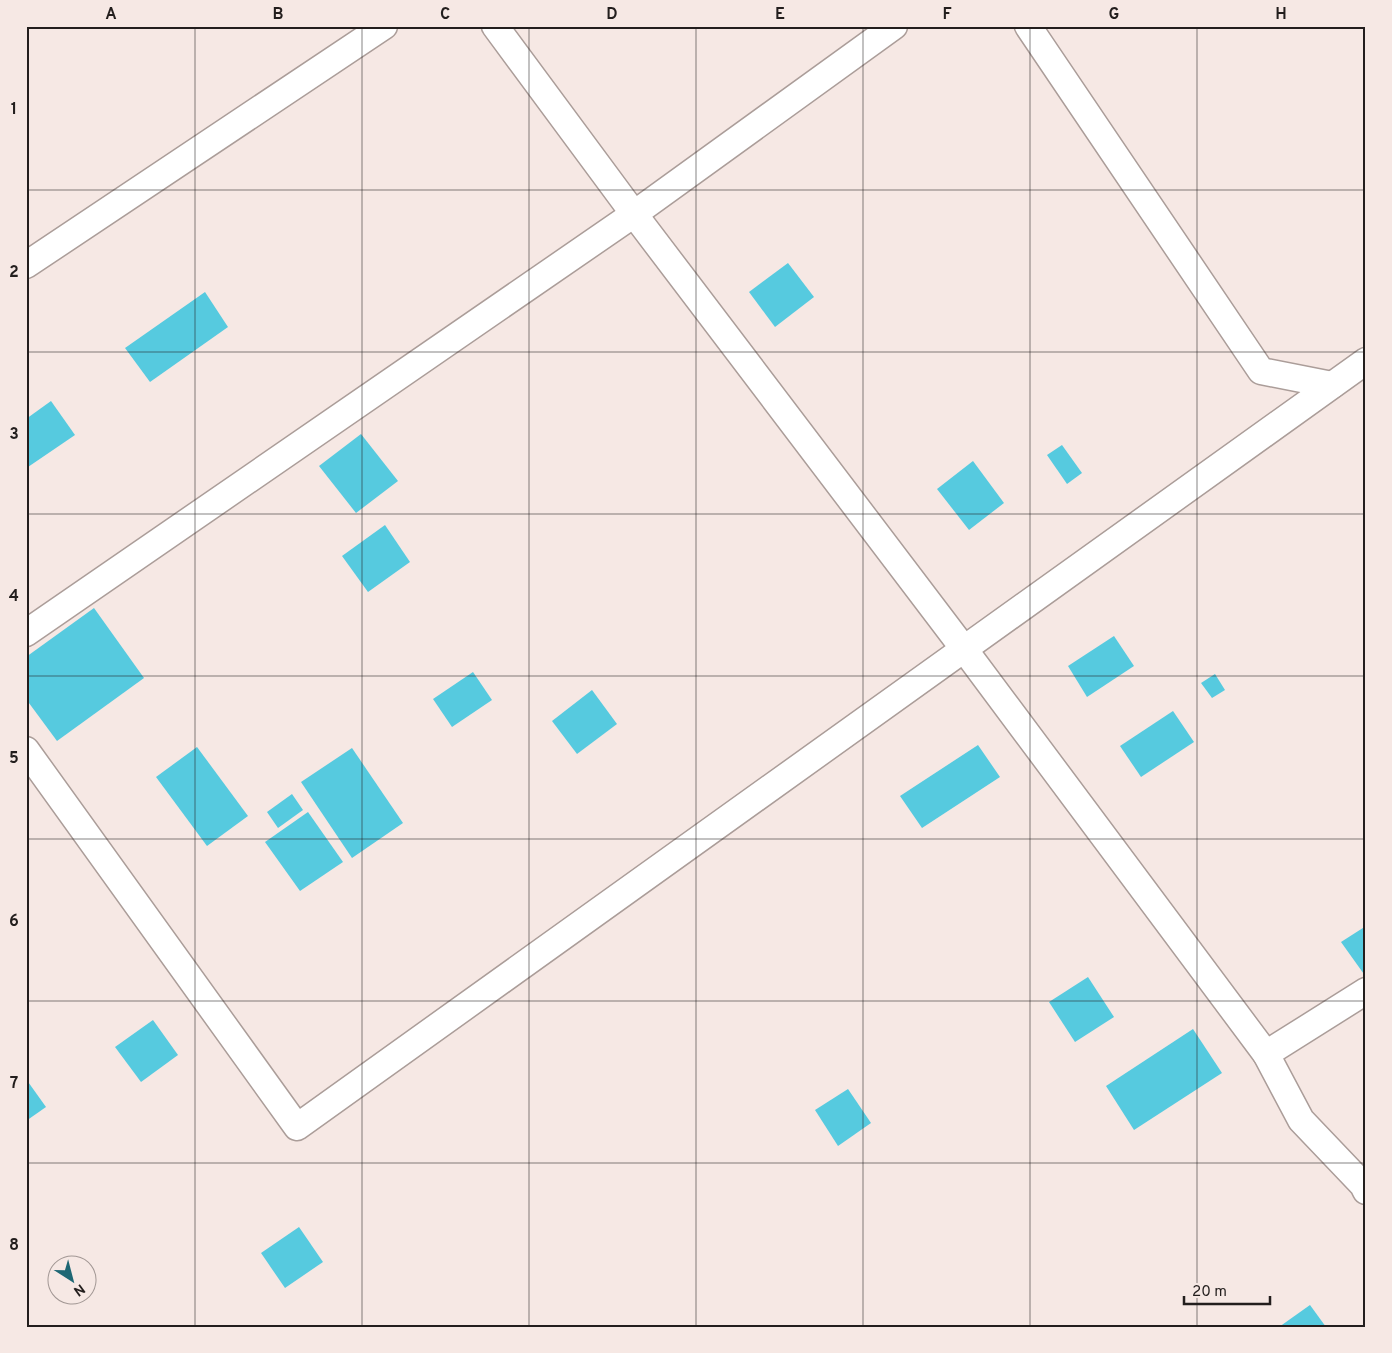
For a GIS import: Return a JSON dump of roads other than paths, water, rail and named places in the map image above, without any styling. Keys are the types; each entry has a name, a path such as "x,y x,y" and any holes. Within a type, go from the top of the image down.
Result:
{"street":[{"path":"26,265 384,26"},
{"path":"496,26 634,214 964,649 1266,1054 1301,1120 1366,1190"},
{"path":"26,633 634,214 894,26"},
{"path":"1028,26 1261,371 1332,386"},
{"path":"26,750 297,1127 1366,361"},
{"path":"1266,1054 1366,991"}]}
